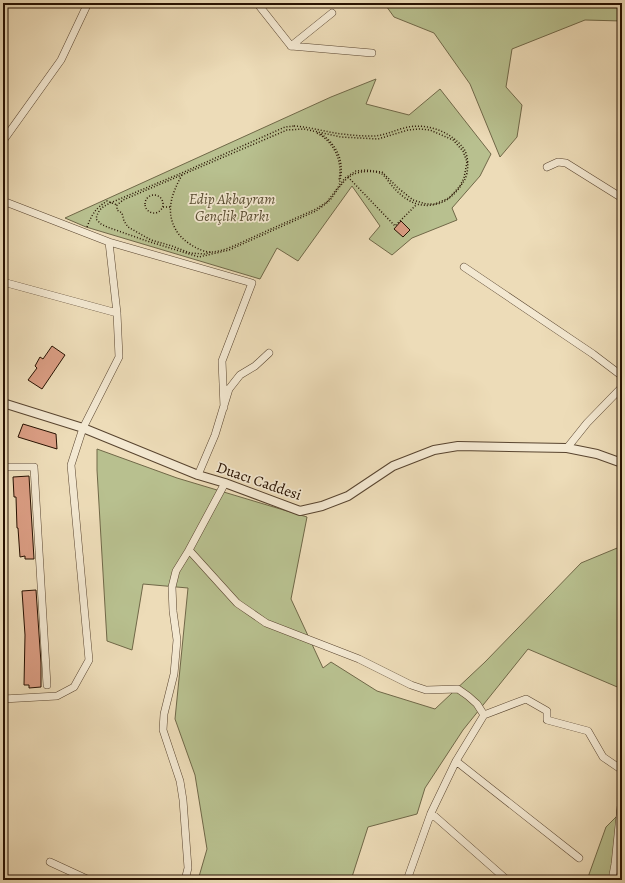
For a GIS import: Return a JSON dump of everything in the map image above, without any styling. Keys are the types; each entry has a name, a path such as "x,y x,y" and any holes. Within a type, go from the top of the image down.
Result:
{"street":[{"path":"3,141 61,60 88,3"},
{"path":"257,3 291,46 372,53"},
{"path":"291,46 332,13"},
{"path":"547,167 558,162 566,163 622,198"},
{"path":"3,201 109,242 252,283 222,361 224,407"},
{"path":"3,699 57,696 74,687 89,660 71,465 83,428 118,357 117,313 109,242"},
{"path":"464,267 593,354 622,376"},
{"path":"3,282 117,313"},
{"path":"198,475 216,435 229,389 240,375 255,366 269,353"},
{"path":"567,448 587,423 622,387"},
{"name":"Duacı Caddesi","path":"3,403 83,428 198,475 225,483 300,511 322,506 348,496 393,466 434,450 458,446 567,448 598,454 622,463"},
{"path":"3,467 34,467 47,685"},
{"path":"185,880 188,868 183,800 180,781 163,730 164,714 174,674 177,640 173,611 172,587 176,571 225,483"},
{"path":"189,550 237,603 266,623 359,659 411,685 426,690 458,689 477,704 484,715"},
{"path":"407,880 431,812 456,761 484,715 526,699 546,711 547,720 588,731 604,757 622,770"},
{"path":"456,761 578,858"},
{"path":"612,880 622,796"},
{"path":"431,812 507,880"},
{"path":"50,862 89,880"}],"path":[{"path":"294,126 342,134 377,136 406,127 428,127 448,135 458,142 465,151 468,162 465,179 450,197 442,203 428,206 417,204 406,199 382,174 375,172 362,172 348,177 327,203 316,211 229,250 199,257 147,241 101,224 96,219 97,213 101,208 110,203 285,127 294,126"},
{"path":"296,128 341,137 378,139 408,130 430,130 453,140 463,151 467,162 464,178 454,193 443,201 431,204 413,200 382,172 366,170 356,171 348,177 327,202 316,209 229,248 204,254 190,253 151,240 127,226 122,213 117,210 117,205 123,200 287,130 296,128"},
{"path":"313,128 330,140 340,157 342,175 338,188"},
{"path":"315,132 327,140 337,155 340,165 338,188"},
{"path":"182,175 171,200 170,207 173,224 177,232 192,246 200,250 211,252"},
{"path":"348,177 395,226 419,202"},
{"path":"156,195 163,200 162,207 158,212 150,212 145,206 146,199 149,196 156,195"},
{"path":"85,232 93,213 98,206 107,201 117,205"},
{"path":"162,207 170,207"}],"green space":[{"path":"384,3 622,3 622,21 585,20 512,49 506,87 522,105 517,137 500,157 470,84 434,33 394,17"},
{"name":"Edip Akbayram Gençlik Parkı","path":"376,79 366,104 409,115 440,89 491,154 480,176 452,208 457,220 412,238 392,255 369,239 380,226 352,186 298,261 277,248 260,279 86,227 65,218 331,97"},
{"path":"97,449 177,478 307,517 291,599 323,668 331,662 377,691 435,709 485,662 581,563 622,546 622,689 528,649 463,730 425,788 417,814 368,827 351,880 198,880 207,849 195,775 175,719 188,588 143,584 132,650 107,641"},
{"path":"622,811 622,880 587,880 606,827"}],"building":[{"path":"401,221 410,230 403,237 394,229"},
{"path":"52,346 65,355 42,389 28,380 37,368 35,366 40,357 43,359"},
{"path":"23,424 56,434 57,449 18,437"},
{"path":"29,476 34,559 25,559 25,556 20,557 16,497 14,497 13,477"},
{"path":"36,590 41,663 41,687 29,688 29,685 24,685 25,635 22,591"}]}
